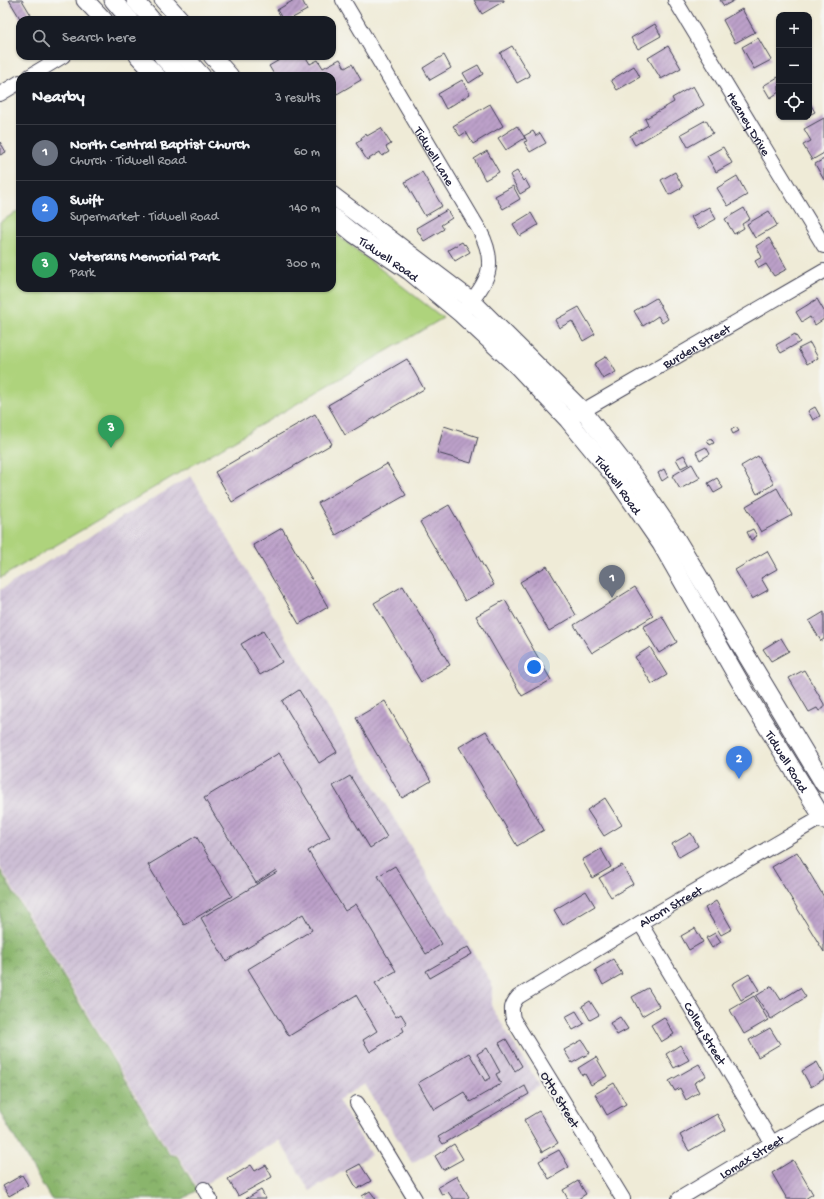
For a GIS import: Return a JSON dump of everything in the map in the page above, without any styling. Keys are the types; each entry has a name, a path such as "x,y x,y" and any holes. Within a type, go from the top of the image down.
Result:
{"main road":[{"path":"85,0 100,16"},
{"path":"113,0 127,16"},
{"path":"135,0 149,16"},
{"path":"163,0 177,16"},
{"path":"142,60 153,72"},
{"path":"166,60 176,72"},
{"path":"188,60 198,72"},
{"path":"216,60 226,72"},
{"path":"336,191 367,222"},
{"name":"Tidwell Road","path":"336,198 472,301 583,411 634,476 748,696 823,818"},
{"name":"Tidwell Road","path":"336,219 354,234 409,271 461,314 518,367 568,420 668,540 766,688 824,784"},
{"path":"748,696 766,688"}],"street":[{"name":"Tidwell Lane","path":"343,0 484,238 489,252 489,269 483,286 461,314"},
{"name":"Heaney Drive","path":"675,0 824,246"},
{"path":"37,72 56,60"},
{"path":"0,94 16,84"},
{"name":"Burden Street","path":"568,420 824,271"},
{"name":"Alcorn Street","path":"518,997 640,923 823,818"},
{"name":"Colley Street","path":"640,923 772,1143"},
{"name":"Otto Street","path":"518,997 512,1004 511,1011 513,1019 622,1199"},
{"path":"357,1103 415,1199"},
{"name":"Lomax Street","path":"679,1199 772,1143 824,1114"}],"shaded area":[{"path":"191,476 492,984 492,1008 540,1086 412,1163 365,1084 338,1100 371,1155 310,1191 279,1140 198,1188 178,1155 170,1153 0,867 0,590"}],"green space":[{"path":"16,212 16,292 336,292 336,234 443,318 0,578 0,222"},
{"path":"0,870 169,1154 177,1156 197,1190 183,1199 51,1199 0,1113"}],"building":[{"path":"9,0 22,0 31,15 19,16"},
{"path":"294,0 302,0 307,10 296,16 281,16 277,10"},
{"path":"474,0 504,0 504,1 482,14"},
{"path":"720,0 735,0 724,6"},
{"path":"742,9 755,32 735,43 723,20"},
{"path":"655,24 661,36 638,49 631,38"},
{"path":"758,38 771,60 754,69 742,47"},
{"path":"512,46 530,76 517,83 500,53"},
{"path":"668,46 681,68 661,79 648,58"},
{"path":"444,55 451,68 430,80 423,68"},
{"path":"340,59 345,68 352,64 361,80 337,94 336,72 273,72 269,66 279,60 308,60 310,64 318,60 323,68"},
{"path":"478,65 483,74 469,83 463,73"},
{"path":"634,66 640,77 617,90 611,80"},
{"path":"776,78 776,94 770,98 763,86"},
{"path":"462,80 470,94 446,109 438,94"},
{"path":"693,86 704,105 635,145 630,136 648,125 645,119 674,102 672,98"},
{"path":"490,104 503,126 473,144 466,132 460,136 453,126"},
{"path":"824,118 824,153 812,160 803,145 811,141 804,129"},
{"path":"706,120 713,133 688,147 681,134"},
{"path":"517,126 525,138 506,150 498,138"},
{"path":"381,128 391,144 386,147 389,152 382,156 380,152 367,160 356,143 362,140 361,138 366,134 367,136"},
{"path":"533,131 536,136 540,133 546,143 530,152 524,142 527,141 524,136"},
{"path":"0,142 6,152 0,155"},
{"path":"723,147 732,163 716,172 707,156"},
{"path":"487,151 499,172 485,180 474,159"},
{"path":"824,159 824,180 815,164"},
{"path":"517,171 523,181 525,179 530,188 520,194 510,175"},
{"path":"422,172 442,206 425,216 405,182"},
{"path":"675,172 683,187 669,195 661,180"},
{"path":"737,176 747,195 728,206 717,188"},
{"path":"513,186 520,199 503,209 495,196"},
{"path":"709,207 716,219 698,229 691,217"},
{"path":"744,208 750,219 742,224 744,228 734,234 725,219"},
{"path":"447,210 452,218 441,225 444,229 424,241 416,228"},
{"path":"769,211 777,225 755,238 747,224"},
{"path":"531,213 538,225 520,236 513,224"},
{"path":"769,238 787,269 774,276 766,264 759,268 755,261 762,257 756,246"},
{"path":"462,242 470,252 455,261 448,250"},
{"path":"656,298 668,319 662,323 658,316 643,326 634,311"},
{"path":"817,299 824,311 824,319 815,325 810,317 802,322 796,312"},
{"path":"579,307 595,334 583,341 572,321 559,328 555,320"},
{"path":"795,334 800,342 781,353 776,345"},
{"path":"810,343 818,358 807,364 798,349"},
{"path":"607,356 616,372 603,379 594,364"},
{"path":"407,359 424,389 345,435 328,405"},
{"path":"815,407 820,416 813,420 808,411"},
{"path":"315,414 332,444 232,502 215,472"},
{"path":"444,426 478,437 471,463 437,453"},
{"path":"736,427 739,431 733,434 731,430"},
{"path":"711,438 714,443 710,445 707,440"},
{"path":"706,447 710,454 700,460 696,452"},
{"path":"684,455 689,464 681,468 676,459"},
{"path":"758,456 774,484 757,494 741,466"},
{"path":"387,464 406,495 336,535 318,503"},
{"path":"692,464 700,478 680,489 672,476"},
{"path":"664,469 668,477 662,481 658,473"},
{"path":"717,478 723,488 714,493 708,483"},
{"path":"777,488 792,515 761,532 746,506"},
{"path":"449,505 494,585 465,601 420,522"},
{"path":"282,528 328,607 299,624 253,545"},
{"path":"753,529 757,536 751,540 747,532"},
{"path":"767,551 777,569 761,578 768,590 752,599 735,570"},
{"path":"547,566 576,615 549,631 520,582"},
{"path":"403,586 450,665 421,682 374,603"},
{"path":"635,587 653,616 592,653 574,625"},
{"path":"505,600 551,680 522,696 476,616"},
{"path":"824,612 824,639 821,641 809,621"},
{"path":"662,616 677,642 659,653 643,627"},
{"path":"263,631 282,662 260,675 241,644"},
{"path":"781,638 789,651 771,661 763,649"},
{"path":"650,647 667,675 652,684 635,657"},
{"path":"804,670 824,704 824,708 819,711 817,708 809,712 789,678"},
{"path":"299,690 337,752 319,763 282,701"},
{"path":"385,701 431,781 402,798 356,718"},
{"path":"486,731 544,830 517,846 459,747"},
{"path":"279,753 330,837 308,851 345,911 356,904 396,971 375,983 396,1017 401,1014 407,1024 402,1027 404,1031 370,1052 363,1040 377,1031 356,995 289,1036 248,969 312,930 303,914 226,961 201,918 277,872 276,870 256,883 204,798"},
{"path":"350,776 387,837 370,848 333,786"},
{"path":"605,798 622,825 604,836 587,810"},
{"path":"691,833 698,846 679,857 672,844"},
{"path":"196,836 232,896 184,925 148,865"},
{"path":"601,849 611,867 592,878 582,860"},
{"path":"797,852 824,897 824,952 772,867"},
{"path":"622,865 633,884 611,897 599,878"},
{"path":"395,866 442,944 426,954 378,876"},
{"path":"586,891 595,906 563,925 554,910"},
{"path":"716,901 732,929 721,935 705,908"},
{"path":"695,928 703,942 689,950 681,936"},
{"path":"715,933 721,942 712,948 706,938"},
{"path":"468,947 472,954 430,978 426,971"},
{"path":"613,959 622,974 603,985 595,970"},
{"path":"749,974 759,990 741,1000 732,984"},
{"path":"772,986 781,1000 800,988 806,997 771,1019 756,996"},
{"path":"648,988 659,1006 642,1016 632,997"},
{"path":"754,996 768,1020 744,1034 730,1010"},
{"path":"590,1001 599,1015 590,1020 582,1006"},
{"path":"576,1011 584,1024 573,1030 565,1017"},
{"path":"620,1017 628,1029 617,1035 610,1023"},
{"path":"664,1017 674,1034 661,1042 651,1025"},
{"path":"770,1028 780,1044 758,1057 749,1040"},
{"path":"506,1039 522,1066 515,1071 499,1043"},
{"path":"582,1040 590,1053 572,1063 564,1050"},
{"path":"680,1045 689,1060 674,1068 666,1054"},
{"path":"487,1048 500,1072 496,1074 501,1084 470,1102 464,1092 434,1110 418,1083 469,1053 485,1081 491,1078 477,1054"},
{"path":"596,1057 607,1076 591,1085 585,1074 582,1075 578,1068"},
{"path":"817,1062 824,1075 824,1079 811,1087 802,1071"},
{"path":"699,1064 706,1076 694,1083 699,1092 686,1100 680,1088 675,1091 669,1081"},
{"path":"614,1083 626,1104 607,1115 595,1094"},
{"path":"525,1086 529,1094 443,1144 438,1137"},
{"path":"539,1111 558,1143 542,1152 524,1120"},
{"path":"717,1114 726,1130 689,1151 680,1135"},
{"path":"454,1144 463,1159 443,1170 435,1156"},
{"path":"559,1150 569,1167 549,1179 539,1161"},
{"path":"793,1160 813,1194 805,1199 787,1199 772,1173"},
{"path":"360,1164 371,1181 357,1189 347,1171"},
{"path":"251,1165 255,1171 266,1165 272,1177 238,1196 228,1179"},
{"path":"22,1175 28,1185 9,1196 3,1186"},
{"path":"457,1176 469,1197 466,1199 453,1199 448,1192 442,1195 438,1187"},
{"path":"578,1181 586,1194 578,1199 568,1199 563,1190"},
{"path":"261,1190 266,1199 246,1199"},
{"path":"370,1191 376,1199 364,1199 362,1196"}],"place":[{"name":"Veterans Memorial Park","path":"111,448"},
{"name":"North Central Baptist Church","path":"612,598"},
{"name":"Swift","path":"739,779"}]}
